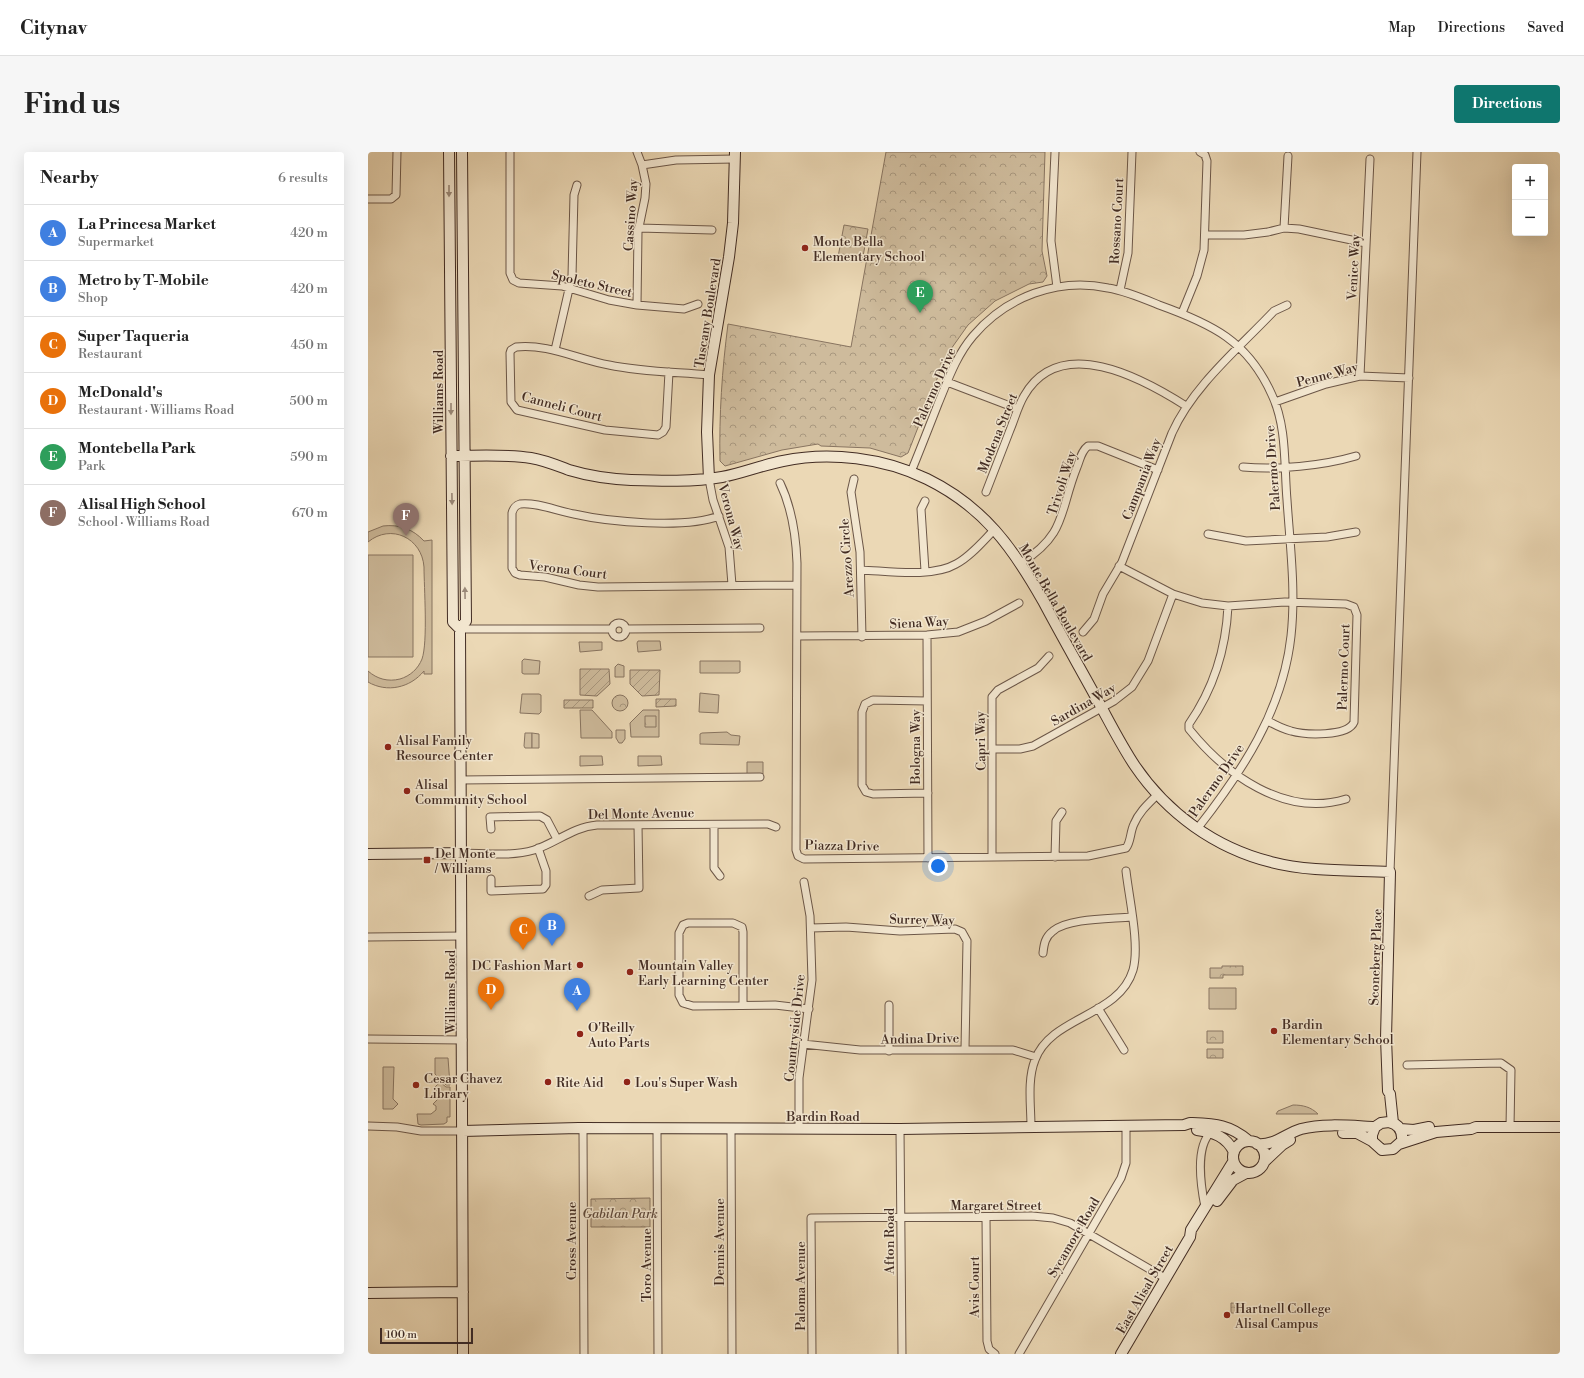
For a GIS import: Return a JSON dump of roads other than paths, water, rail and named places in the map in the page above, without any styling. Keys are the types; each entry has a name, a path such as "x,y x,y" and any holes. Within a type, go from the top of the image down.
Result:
{"street":[{"path":"368,199 391,199 395,196 398,189 398,152"},
{"name":"Williams Road","path":"449,152 453,622 460,630"},
{"name":"Williams Road","path":"462,152 466,621 460,630 460,853 463,1040 463,1354"},
{"name":"Spoleto Street","path":"510,152 511,278 519,283 548,284 570,288 609,300 637,305 684,309 698,304"},
{"name":"Cassino Way","path":"637,152 642,166 646,191 639,228 637,305"},
{"path":"1055,152 1051,241 1057,287"},
{"name":"Rossano Court","path":"1120,290 1128,253 1132,152"},
{"path":"1182,313 1200,264 1205,235 1207,161 1205,155 1200,152"},
{"path":"1390,872 1417,152"},
{"path":"642,166 693,156 735,155"},
{"name":"Tuscany Boulevard","path":"710,479 707,432 709,375 730,250 733,223 735,155"},
{"path":"1284,228 1288,156"},
{"name":"Venice Way","path":"1360,376 1370,159"},
{"path":"555,350 570,288 574,245 574,195 577,185"},
{"path":"639,228 712,230"},
{"path":"1205,235 1244,236 1284,228 1299,229 1366,243"},
{"path":"450,258 458,263 458,350 465,375"},
{"name":"Palermo Drive","path":"911,472 947,382 955,364 967,344 994,316 1022,299 1057,287 1096,286 1120,290 1182,313 1215,328 1240,346 1257,367 1275,402 1282,428 1293,602 1291,634 1287,664 1268,721 1252,752 1197,829"},
{"name":"Campania Way","path":"1083,632 1092,623 1103,594 1119,566 1176,425 1186,406 1274,311 1287,305"},
{"name":"Canneli Court","path":"669,372 666,426 663,432 658,436 605,430 514,408 511,402 511,350 519,346 555,350 581,359 610,366 709,375"},
{"name":"Modena Street","path":"986,492 1024,396 1039,378 1060,366 1082,363 1098,365 1160,390 1186,406"},
{"name":"Penne Way","path":"1275,402 1326,384 1360,376 1409,378"},
{"path":"947,382 1018,409"},
{"name":"Trivoli Way","path":"1021,564 1044,546 1055,532 1062,516 1071,481 1083,450 1088,446 1098,446 1158,470"},
{"name":"Monte Bella Boulevard","path":"451,456 500,455 531,458 590,475 618,479 710,479 787,460 813,457 866,460 911,472 952,494 979,513 995,529 1021,564 1134,765 1157,795 1197,829 1237,851 1281,864 1310,868 1390,872"},
{"path":"1243,467 1329,463 1356,456"},
{"name":"Verona Way","path":"710,479 714,500 729,547 732,585"},
{"name":"Arezzo Circle","path":"854,479 851,492 859,536 862,636"},
{"name":"Piazza Drive","path":"780,483 788,502 794,529 796,550 796,850 798,856 804,859 1088,856 1126,848 1137,818 1157,795"},
{"path":"925,501 921,509 925,571"},
{"name":"Verona Court","path":"719,516 695,522 623,521 591,518 543,507 520,504 515,507 512,513 512,568 515,573 520,575 544,577 586,586 797,584"},
{"path":"861,570 941,570 957,563 995,529"},
{"path":"1208,534 1239,541 1327,537 1356,532"},
{"path":"1119,566 1173,594 1202,603 1228,606 1293,602"},
{"name":"Sardina Way","path":"992,749 1020,749 1033,746 1127,692 1141,675 1173,594"},
{"name":"Palermo Court","path":"1268,721 1292,731 1310,734 1347,730 1354,722 1357,611 1352,606 1346,604 1293,602"},
{"name":"Siena Way","path":"797,636 927,635 958,632 972,628 1019,603"},
{"path":"1228,606 1226,632 1220,660 1207,693 1188,726 1212,756 1236,775 1263,790 1293,800 1331,804 1346,799"},
{"path":"460,630 612,629 618,623 624,624 626,629 760,628"},
{"name":"Bologna Way","path":"927,635 928,858"},
{"name":"Capri Way","path":"992,856 992,697 998,690 1038,668 1049,656"},
{"path":"927,701 873,700 865,704 862,712 862,785 866,792 873,794 928,793"},
{"path":"460,780 760,777"},
{"path":"1055,857 1056,820 1062,812"},
{"path":"491,829 490,817 540,816 547,820 557,839"},
{"name":"Del Monte Avenue","path":"368,854 517,853 538,848 573,831 589,826 768,824 776,827"},
{"path":"589,896 602,890 639,888 638,825"},
{"path":"714,825 714,868 720,876"},
{"path":"491,879 491,891 543,889 546,885 546,871 538,848"},
{"path":"1031,1127 1031,1078 1036,1058 1044,1045 1052,1037 1120,993 1130,977 1135,954 1126,871"},
{"name":"Sconeberg Place","path":"1378,1125 1384,1116 1388,1091 1386,1038 1390,872"},
{"name":"Countryside Drive","path":"799,1129 799,1078 812,980 811,928 804,882"},
{"path":"1043,953 1046,940 1052,931 1060,927 1072,923 1131,916"},
{"path":"743,1004 742,927 733,924 688,923 682,927 679,933 679,995 681,1001 689,1006 743,1004 775,1005 809,1009"},
{"name":"Surrey Way","path":"811,928 846,927 900,931 955,929 962,932 967,941 965,1049"},
{"path":"368,936 462,936"},
{"path":"889,1006 890,1050"},
{"path":"1098,1008 1124,1050"},
{"path":"368,1039 463,1040"},
{"name":"Andina Drive","path":"803,1044 853,1050 1013,1050 1036,1058"},
{"path":"1407,1065 1501,1063 1507,1066 1511,1070 1510,1126"},
{"name":"Sconeberg Place","path":"1388,1091 1397,1126"},
{"name":"Bardin Road","path":"463,1131 583,1128 730,1130 900,1129 1184,1125 1190,1123 1226,1126 1253,1142"},
{"path":"1476,1126 1471,1129 1436,1132 1399,1144 1393,1149 1386,1151 1378,1148 1372,1141 1364,1136 1353,1133 1305,1134 1282,1145 1256,1171 1246,1173 1236,1168 1233,1162 1234,1152 1242,1143 1253,1142 1272,1144 1293,1132 1309,1128 1378,1125 1397,1126 1414,1130 1456,1123 1471,1124 1476,1126 1560,1127"},
{"name":"Bardin Road","path":"1184,1125 1189,1128 1211,1132 1225,1140 1234,1152"},
{"path":"1372,1141 1372,1134 1378,1125"},
{"path":"368,1126 397,1127 421,1131 463,1131"},
{"name":"Sycamore Road","path":"1019,1354 1124,1173 1126,1158 1126,1126"},
{"path":"1397,1126 1402,1137 1399,1144"},
{"name":"Cross Avenue","path":"583,1128 584,1354"},
{"name":"Toro Avenue","path":"657,1129 658,1354"},
{"name":"Afton Road","path":"900,1129 902,1354"},
{"name":"Dennis Avenue","path":"730,1130 732,1354"},
{"path":"1205,1207 1201,1188 1203,1142 1211,1132"},
{"path":"1253,1142 1264,1154 1264,1162"},
{"name":"East Alisal Street","path":"1120,1354 1190,1237 1191,1230 1233,1162"},
{"name":"East Alisal Street","path":"1190,1237 1196,1233 1228,1185 1246,1173"},
{"path":"1201,1188 1208,1192 1216,1190"},
{"name":"Avis Court","path":"986,1217 987,1341 990,1349 995,1354"},
{"name":"Margaret Street","path":"811,1218 1053,1218 1070,1223 1089,1233 1165,1278"},
{"name":"Paloma Avenue","path":"811,1218 812,1354"},
{"path":"368,1293 463,1292"}],"place":[{"name":"Monte Bella Elementary School","path":"805,248"},
{"name":"Montebella Park","path":"920,313"},
{"name":"Alisal High School","path":"406,536"},
{"name":"Alisal Family Resource Center","path":"388,747"},
{"name":"Alisal Community School","path":"407,791"},
{"name":"Del Monte / Williams","path":"427,860"},
{"name":"Metro by T-Mobile","path":"552,946"},
{"name":"Super Taqueria","path":"523,950"},
{"name":"DC Fashion Mart","path":"580,965"},
{"name":"Mountain Valley Early Learning Center","path":"630,972"},
{"name":"McDonald's","path":"491,1010"},
{"name":"La Princesa Market","path":"577,1011"},
{"name":"Bardin Elementary School","path":"1274,1031"},
{"name":"O'Reilly Auto Parts","path":"580,1034"},
{"name":"Rite Aid","path":"548,1082"},
{"name":"Lou's Super Wash","path":"627,1082"},
{"name":"Cesar Chavez Library","path":"416,1085"},
{"name":"Hartnell College Alisal Campus","path":"1227,1315"}],"park label":[{"name":"Gabilan Park","path":"620,1213"}]}
